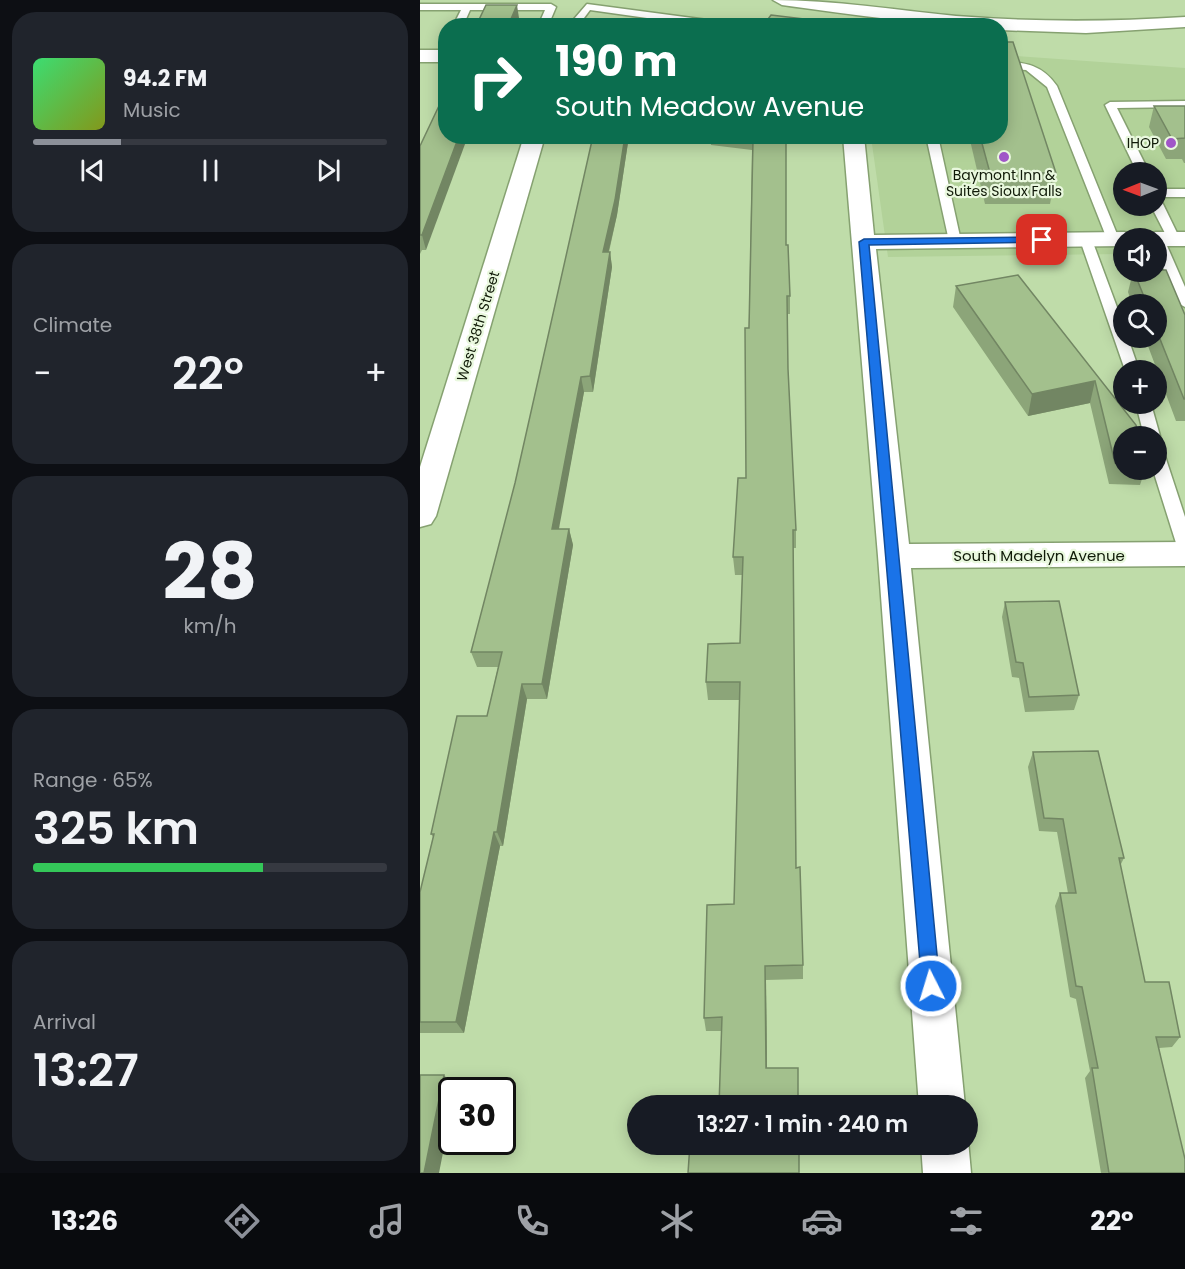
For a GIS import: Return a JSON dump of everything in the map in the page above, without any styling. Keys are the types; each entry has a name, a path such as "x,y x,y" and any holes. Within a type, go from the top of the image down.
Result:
{"main road":[{"path":"782,0 926,18"},
{"path":"1008,22 1132,27 1185,22"},
{"path":"1132,27 1185,38"},
{"path":"420,56 438,55"},
{"name":"West 38th Street","path":"420,516 533,144"},
{"path":"854,144 894,556 941,1095"},
{"path":"864,242 1113,239"},
{"name":"South Madelyn Avenue","path":"894,556 1185,554"},
{"path":"946,1155 947,1173"}],"lane":[{"path":"420,7 551,7 546,18"},
{"path":"462,18 467,7"},
{"path":"579,18 587,7 670,18"},
{"path":"1008,65 1020,65 1040,70 1052,86 1113,228"},
{"path":"1138,162 1110,105 1185,104"},
{"path":"934,144 955,241"},
{"path":"1167,193 1185,193"},
{"path":"1161,216 1185,303"},
{"path":"1086,240 1128,360"},
{"path":"1165,480 1185,543"}],"shaded area":[{"path":"1008,55 1185,68 1185,331 1163,282 1167,282 1167,228 1113,228 1113,254 888,257 872,144 1008,144"}],"building":[{"path":"486,5 517,5 511,18 480,18"},
{"path":"771,15 796,18 769,18"},
{"path":"1008,42 1013,42 1056,173 990,173 982,144 1008,144"},
{"path":"1154,106 1185,106 1185,138 1172,139"},
{"path":"438,108 438,144 456,144 422,235 420,235 420,146"},
{"path":"591,144 624,144 615,200 603,252 610,252 590,376 581,377 552,529 569,529 542,684 522,684 497,832 494,832 456,1022 420,1022 420,892 457,716 487,716 502,652 471,652 515,483"},
{"path":"753,144 786,144 786,245 788,245 790,296 787,296 788,369 796,530 793,530 796,868 800,867 803,965 765,966 766,1068 798,1068 798,1095 719,1095 722,1017 704,1018 707,905 734,904 740,682 706,682 708,644 740,643 743,557 733,557 738,478 746,478 745,328 749,328"},
{"path":"1167,272 1185,315 1185,399 1164,348 1167,348 1167,294 1143,294 1138,282 1167,282"},
{"path":"1018,275 1113,396 1113,414 1127,414 1136,425 1113,426 1113,455 1095,381 1032,394 956,286"},
{"path":"1059,601 1079,695 1029,697 1023,663 1016,662 1005,602"},
{"path":"1098,751 1124,858 1119,858 1145,982 1169,982 1180,1037 1156,1037 1185,1159 1185,1173 1109,1173 1092,1068 1098,1068 1082,987 1076,986 1060,893 1076,893 1063,819 1044,818 1033,752"},
{"path":"420,1075 444,1075 438,1077 438,1104 424,1173 420,1173"},
{"path":"689,1155 799,1155 799,1173 688,1173"}],"place":[{"name":"IHOP","path":"1171,143"},
{"name":"Baymont Inn & Suites Sioux Falls","path":"1004,157"}],"route":[{"path":"931,986 864,242 1042,240"}]}
